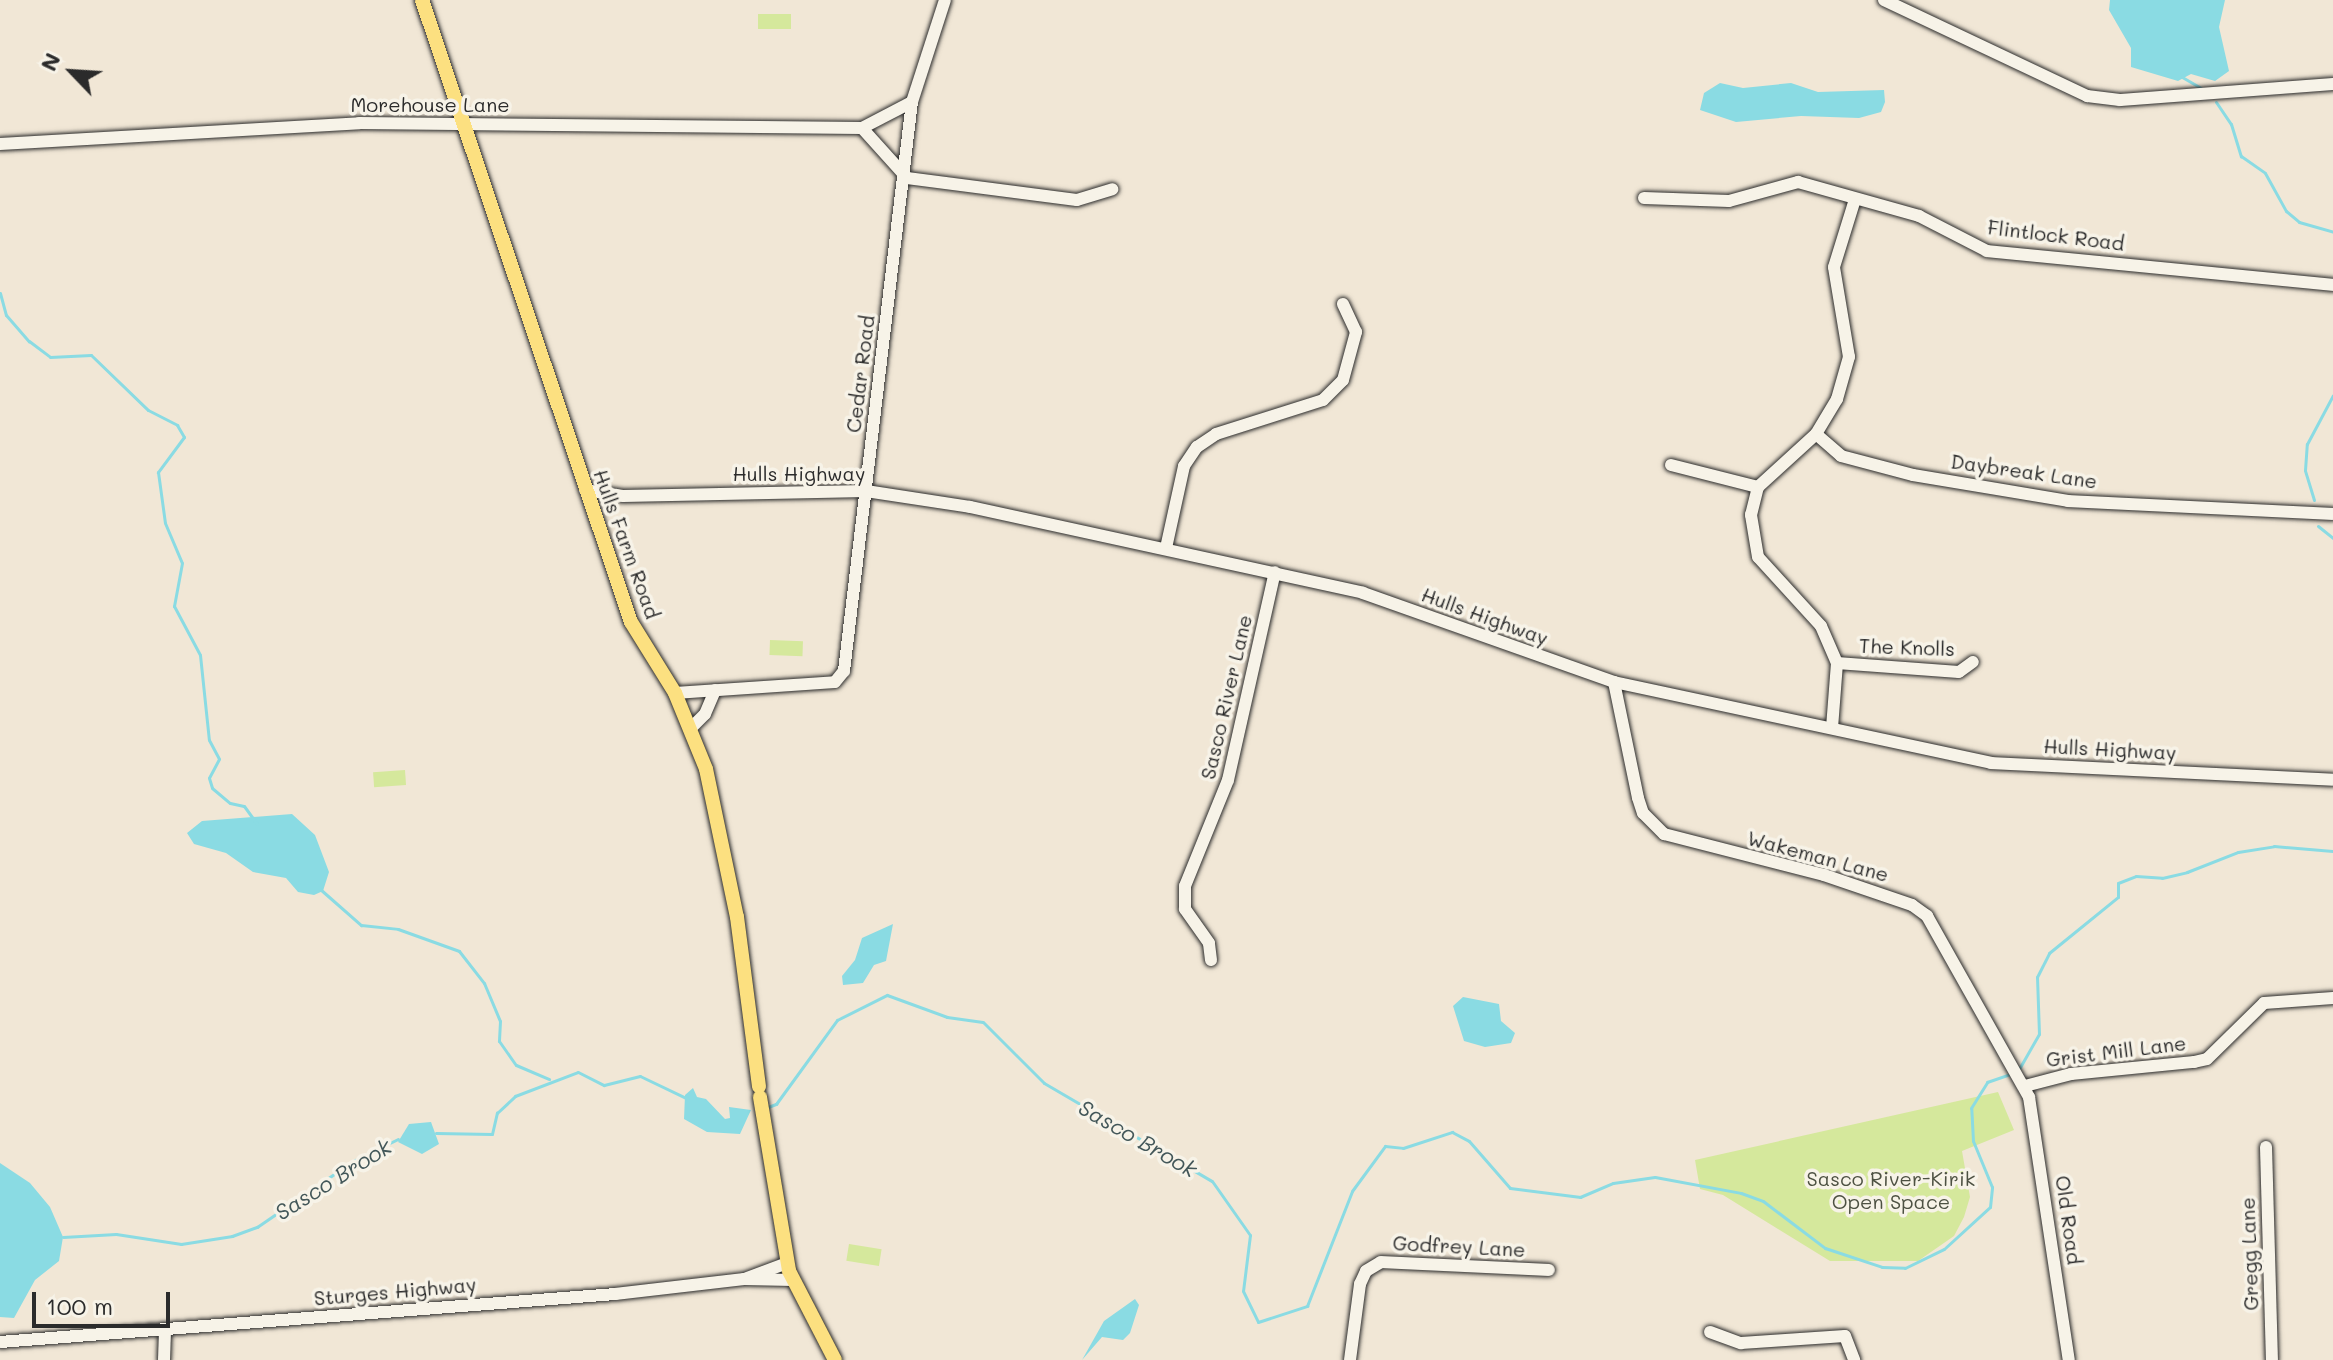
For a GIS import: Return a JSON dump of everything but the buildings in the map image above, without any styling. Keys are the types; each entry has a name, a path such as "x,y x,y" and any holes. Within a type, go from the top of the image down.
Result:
{"main road":[{"name":"Hulls Farm Road","path":"422,0 631,622 692,727 737,917 785,1256 793,1280 835,1360"}],"street":[{"name":"Cedar Road","path":"675,693 835,682 844,671 907,178 912,102 945,0"},
{"path":"1884,0 2096,98 2333,84"},
{"name":"Morehouse Lane","path":"0,144 359,123 862,128 912,102"},
{"path":"862,128 907,178 1077,200 1112,189"},
{"name":"Flintlock Road","path":"1644,198 1729,201 1798,182 1919,216 1987,251 2333,285"},
{"path":"1832,728 1837,663 1821,626 1758,557 1751,515 1758,487 1816,434 1837,399 1849,357 1834,267 1855,199"},
{"path":"1166,548 1184,466 1197,447 1216,434 1323,400 1343,380 1356,332 1343,304"},
{"name":"Daybreak Lane","path":"1816,434 1841,456 1913,475 2068,501 2333,514"},
{"path":"1671,465 1758,487"},
{"name":"Hulls Highway","path":"585,490 623,496 866,491 1166,548 1363,593 1614,682 1991,763 2333,780"},
{"name":"Hulls Highway","path":"593,507 623,496"},
{"name":"Sasco River Lane","path":"1211,960 1209,943 1185,909 1185,886 1228,780 1275,572"},
{"name":"The Knolls","path":"1837,663 1959,672 1973,662"},
{"name":"Wakeman Lane","path":"1614,682 1638,798 1643,813 1664,834 1824,875 1912,905 1927,916 2018,1077"},
{"path":"692,727 705,714 715,690"},
{"name":"Grist Mill Lane","path":"2018,1077 2207,1059 2264,1003 2333,998"},
{"name":"Old Road","path":"2018,1077 2037,1133 2069,1360"},
{"name":"Gregg Lane","path":"2266,1147 2272,1360"},
{"name":"Sturges Highway","path":"744,1279 785,1256"},
{"name":"Godfrey Lane","path":"1350,1360 1360,1284 1366,1271 1381,1262 1549,1270"},
{"name":"Sturges Highway","path":"0,1342 165,1332 744,1279 793,1280"},
{"path":"164,1360 165,1332"},
{"path":"1710,1332 1741,1343 1845,1336 1854,1360"}],"green space":[{"path":"758,14 791,14 791,29 758,29"},
{"path":"770,640 803,641 802,656 769,655"},
{"path":"405,770 406,785 374,787 373,772"},
{"name":"Sasco River-Kirik Open Space","path":"1998,1092 2014,1130 1962,1151 1970,1197 1964,1217 1954,1236 1918,1261 1830,1261 1723,1195 1700,1189 1695,1160"},
{"path":"849,1244 882,1249 879,1266 846,1261"}],"water":[{"path":"2110,0 2225,0 2219,27 2229,71 2215,81 2191,74 2178,81 2131,67 2131,48 2109,10"},
{"path":"1720,83 1743,88 1791,83 1818,92 1884,90 1885,102 1881,112 1859,118 1801,116 1736,122 1700,110 1704,93"},
{"path":"292,814 315,835 329,872 323,891 314,895 298,892 286,878 253,872 226,853 194,844 187,833 202,821"},
{"path":"893,924 886,961 874,965 863,983 843,985 842,976 855,960 862,938"},
{"path":"1463,997 1499,1004 1501,1021 1515,1033 1511,1043 1485,1047 1464,1041 1453,1006"},
{"path":"693,1088 697,1097 706,1099 725,1119 730,1118 729,1107 751,1110 740,1134 707,1132 684,1119 685,1095"},
{"path":"431,1122 439,1144 422,1154 398,1142 409,1124"},
{"path":"0,1163 30,1183 50,1207 63,1237 59,1261 35,1280 14,1318 0,1317"},
{"path":"1135,1299 1139,1305 1130,1333 1123,1340 1102,1337 1082,1360 1104,1321"}],"waterway":[{"path":"2182,77 2201,88"},
{"path":"2216,102 2231,124 2241,156 2265,173 2286,211 2299,222 2333,232"},
{"path":"0,293 6,315 29,341 50,357 91,355 148,410 177,425 184,437 158,472 165,523 182,563 174,606 200,655 209,740 219,759 209,778 212,788 230,803 244,806 257,824"},
{"path":"2314,500 2305,470 2307,444 2333,395"},
{"path":"2318,526 2333,538"},
{"name":"Sasco Brook","path":"2019,1069 2039,1034 2037,977 2049,953 2118,897 2118,883 2136,876 2162,878 2187,872 2238,852 2274,846 2333,851"},
{"path":"320,889 361,925 398,929 459,951 484,983 500,1021 499,1041 516,1065 549,1079"},
{"name":"Sasco Brook","path":"768,1107 776,1104 837,1020 887,995 947,1017 983,1022 1044,1083 1212,1181 1250,1235 1243,1291 1258,1322 1307,1306 1352,1191 1385,1146 1403,1148 1452,1132 1469,1141 1510,1188 1580,1197 1613,1183 1655,1177 1741,1193 1763,1201 1825,1248 1882,1267 1905,1268 1944,1249 1990,1207 1992,1187 1973,1141 1971,1108 1987,1082 2013,1073"},
{"name":"Sasco Brook","path":"436,1133 492,1134 497,1113 515,1096 578,1072 604,1085 640,1076 688,1099"},
{"name":"Sasco Brook","path":"63,1237 116,1234 181,1244 232,1236 257,1227 353,1161 398,1139"}]}
